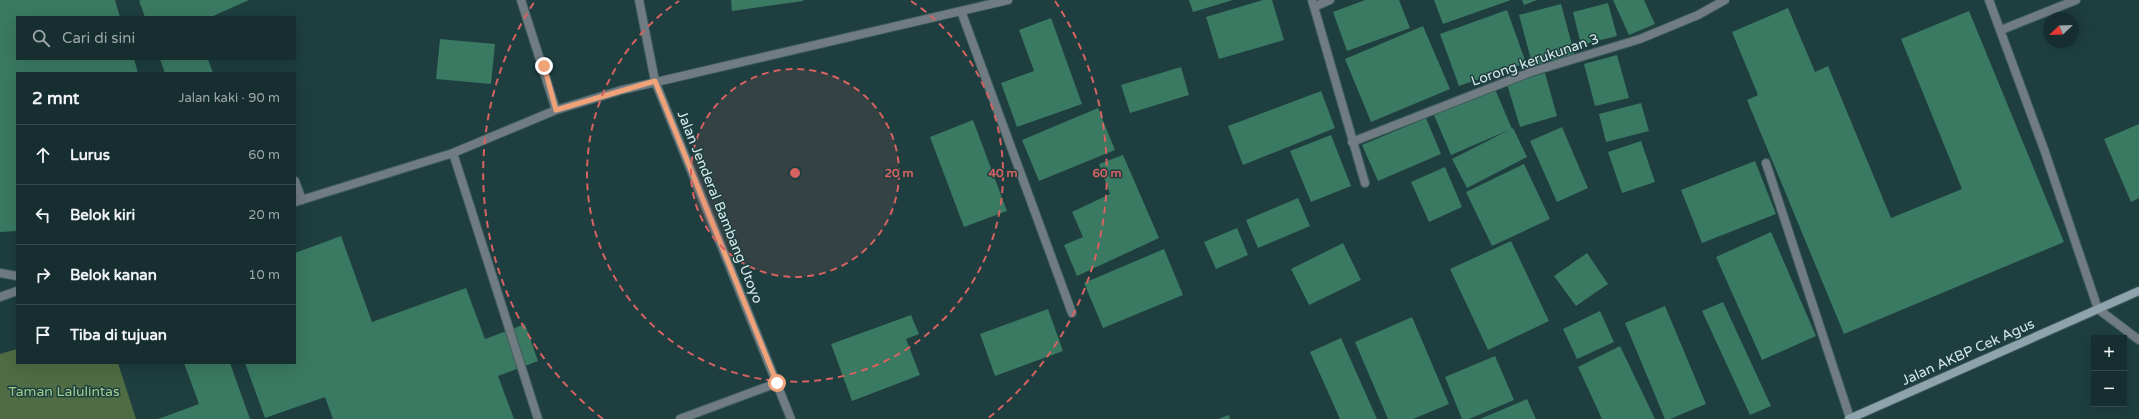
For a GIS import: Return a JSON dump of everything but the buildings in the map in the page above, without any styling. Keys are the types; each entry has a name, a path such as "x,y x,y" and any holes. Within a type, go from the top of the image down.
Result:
{"main road":[{"name":"Jalan AKBP Cek Agus","path":"1850,419 2139,291"}],"street":[{"path":"521,0 556,110"},
{"name":"Jalan Jenderal Bambang Utoyo","path":"639,0 655,81 791,419"},
{"path":"296,187 298,201 453,153 556,110 655,81 1008,0"},
{"path":"1330,0 1313,4 1365,184"},
{"name":"Lorong kerukunan 3","path":"1352,142 1531,72 1640,39 1698,15 1725,0"},
{"path":"1990,0 2045,152 2098,309 2139,340"},
{"path":"2000,30 2076,0"},
{"path":"961,11 1072,313"},
{"path":"453,153 538,419"},
{"path":"1766,163 1850,419"},
{"path":"0,273 16,276"},
{"path":"0,297 16,291"},
{"path":"680,419 777,383"}],"green space":[{"name":"Taman Lalulintas","path":"16,349 16,364 118,364 136,419 0,419 0,354"}],"route":[{"path":"544,66 556,110 655,81 777,383"}]}
